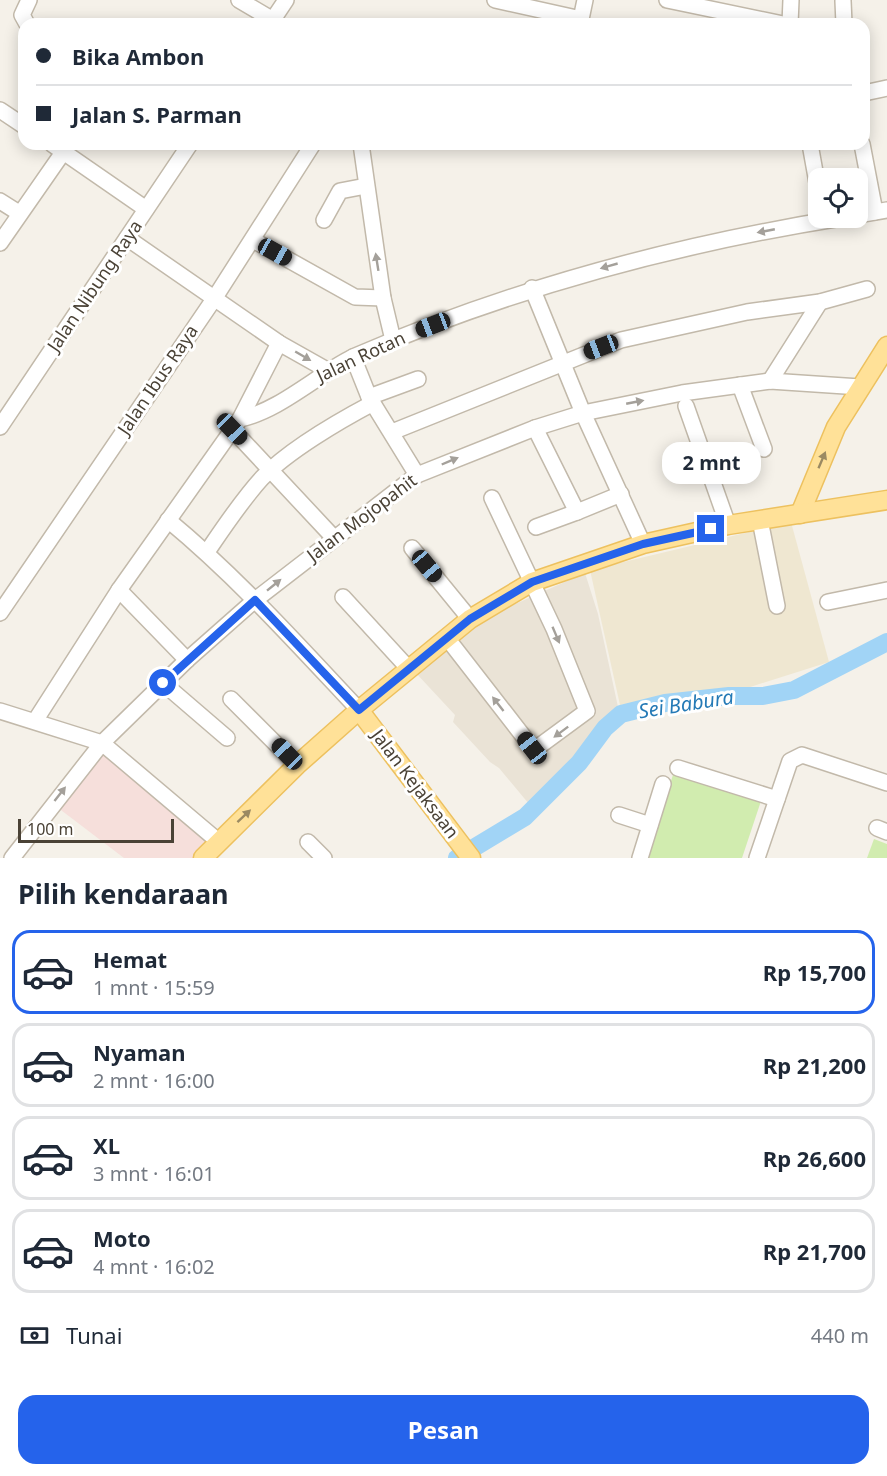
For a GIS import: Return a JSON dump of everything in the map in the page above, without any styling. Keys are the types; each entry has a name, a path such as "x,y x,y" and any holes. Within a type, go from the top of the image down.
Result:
{"main road":[{"path":"800,514 836,427 887,346"},
{"path":"212,852 297,765 359,710 470,619 532,582 643,544 729,525 887,500"},
{"name":"Jalan Kejaksaan","path":"359,710 471,858"}],"street":[{"path":"24,18 22,15 29,0"},
{"path":"239,0 266,18"},
{"path":"275,18 286,0"},
{"path":"495,0 568,18"},
{"path":"581,18 585,0"},
{"path":"668,0 754,18"},
{"path":"790,18 791,0"},
{"path":"843,1 844,18"},
{"path":"870,92 887,88"},
{"path":"0,110 18,122"},
{"path":"0,243 57,150"},
{"path":"61,150 146,209"},
{"name":"Jalan Nibung Raya","path":"0,427 186,150"},
{"name":"Jalan Ibus Raya","path":"0,613 214,299 309,150"},
{"path":"362,150 382,298 393,340"},
{"path":"811,150 814,168"},
{"path":"864,150 881,211"},
{"path":"324,220 340,191 366,186"},
{"path":"0,201 19,213"},
{"name":"Jalan Rotan","path":"236,424 265,410 327,370 354,357 532,288 665,251 808,222"},
{"path":"127,238 279,343 327,370"},
{"path":"253,240 355,297 382,298"},
{"path":"532,288 583,413 643,544"},
{"path":"392,432 621,340 747,312 820,302 867,289"},
{"path":"770,381 820,302"},
{"path":"34,721 119,590 236,424 279,343"},
{"path":"354,357 371,400 417,475"},
{"path":"207,552 237,509 271,470 371,400 418,379"},
{"name":"Jalan Mojopahit","path":"12,858 102,743 187,660 255,600 417,475 535,428 583,413 682,393 770,381 860,387"},
{"path":"741,385 764,449"},
{"path":"686,406 729,525"},
{"path":"236,424 271,470 333,538"},
{"path":"535,428 577,512"},
{"path":"536,527 621,494"},
{"path":"447,638 536,750 587,709 532,582 492,498"},
{"path":"168,520 207,552 359,710"},
{"path":"760,520 777,606"},
{"path":"412,548 470,619"},
{"path":"119,590 187,660"},
{"path":"828,602 887,590"},
{"path":"343,597 409,669"},
{"path":"163,683 227,738"},
{"path":"231,699 297,765"},
{"path":"1,713 102,743 212,852"},
{"path":"758,858 790,761 802,755 887,783"},
{"path":"678,768 777,799"},
{"path":"640,858 663,784"},
{"path":"620,815 651,825"},
{"path":"308,842 324,858"}],"shaded area":[{"path":"791,522 829,662 747,688 620,705 590,570"},
{"path":"585,573 598,614 618,707 557,780 529,804 499,768 490,762 453,722 455,715 415,672 484,618"},
{"path":"103,744 218,841 204,858 124,858 53,804"}],"green space":[{"path":"675,769 762,798 742,858 645,858"},
{"path":"874,839 887,844 887,858 867,858"}],"waterway":[{"name":"Sei Babura","path":"457,858 525,817 579,763 605,728 621,714 665,703 729,696 763,696 794,690 887,642"}],"route":[{"path":"163,683 255,600 359,710 470,619 532,582 643,544 711,529"}]}
